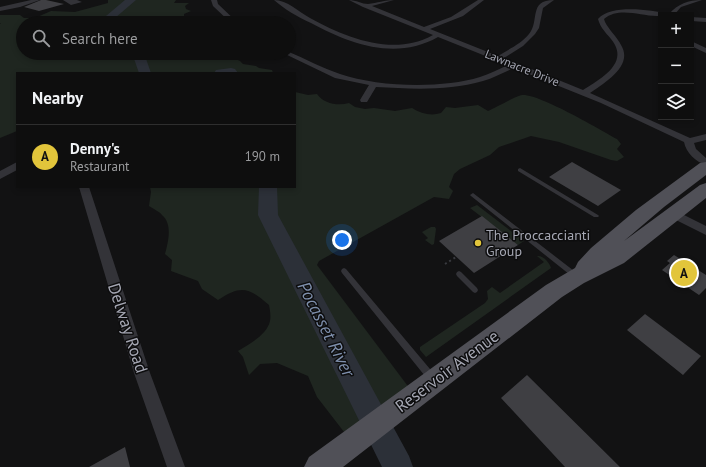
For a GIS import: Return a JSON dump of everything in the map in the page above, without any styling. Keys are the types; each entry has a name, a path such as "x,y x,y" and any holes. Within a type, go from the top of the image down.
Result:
{"main road":[{"name":"Reservoir Avenue","path":"577,277 603,247 654,205 706,167"},
{"name":"Reservoir Avenue","path":"322,465 554,291 577,277 617,257 706,189"}],"street":[{"path":"0,9 18,6 37,0"},
{"path":"214,0 215,5 227,16"},
{"path":"277,0 294,11 327,28 361,42 378,46 407,46 419,44 437,35"},
{"name":"Lawnacre Drive","path":"352,0 584,93 690,141"},
{"path":"365,6 391,0"},
{"path":"422,29 440,24 465,12 481,0"},
{"path":"498,59 516,48 535,32 537,13 540,7 551,0"},
{"path":"673,12 679,6 699,0"},
{"path":"584,93 615,70 620,62 622,54 619,44 601,22 603,16 614,13 631,12 658,14"},
{"path":"694,18 706,20"},
{"path":"694,45 706,51"},
{"path":"296,57 338,76 374,84 411,87 446,86 482,79 514,65"},
{"path":"364,100 374,84"},
{"path":"706,137 690,141 689,145 692,151 706,162"},
{"path":"0,176 16,166"},
{"name":"Delway Road","path":"84,188 142,373 176,467"},
{"path":"674,214 706,231"}],"lane":[{"path":"520,170 596,216"},
{"path":"473,195 577,277"},
{"path":"344,271 434,381"},
{"path":"459,274 475,290"}],"path":[{"path":"445,264 456,257"}],"shaded area":[{"path":"108,0 176,0 174,3 189,3 185,6 186,9 191,11 184,14 184,16 40,16 51,11 75,12 108,3"},
{"path":"0,15 21,16 16,16 16,60 238,60 243,64 272,70 273,72 16,72 16,131 0,138"},
{"path":"296,92 308,95 317,94 327,102 340,104 349,103 355,107 365,109 374,108 395,111 412,108 426,114 441,113 446,107 455,108 478,105 488,111 519,96 530,96 570,113 617,139 621,144 617,149 624,157 617,161 611,160 559,142 531,136 499,147 490,155 460,169 454,174 449,187 453,191 449,199 434,197 319,261 317,265 410,389 351,441 317,397 308,376 277,363 260,364 249,375 243,357 238,351 257,339 265,331 270,319 269,305 256,295 245,290 233,292 218,300 202,289 198,281 171,271 172,260 165,254 169,234 168,223 158,211 149,206 150,188 296,188"},
{"path":"477,205 524,241 518,245 470,208"},
{"path":"431,227 435,227 436,229 434,244 432,245 425,240 428,238 422,232"},
{"path":"537,256 546,260 551,268 426,357 420,350 420,347 485,303 488,299 487,291 492,287 500,293 544,262"}],"building":[{"path":"41,0 64,4 39,11 24,7"},
{"path":"572,162 621,190 598,206 549,177"},
{"name":"The Proccaccianti Group","path":"482,216 518,245 474,273 439,241"},
{"path":"674,255 706,275 706,288 699,295 662,270 670,263 667,261"},
{"path":"645,314 701,356 683,375 627,330"},
{"path":"527,375 620,467 565,467 501,398"},
{"path":"125,447 130,467 89,467"}],"waterway":[{"name":"Pocasset River","path":"111,16 131,0"},
{"name":"Pocasset River","path":"140,60 145,72"},
{"name":"Pocasset River","path":"268,188 268,215 398,467"}],"place":[{"name":"The Proccaccianti Group","path":"478,243"},
{"name":"Denny's","path":"684,273"}]}
